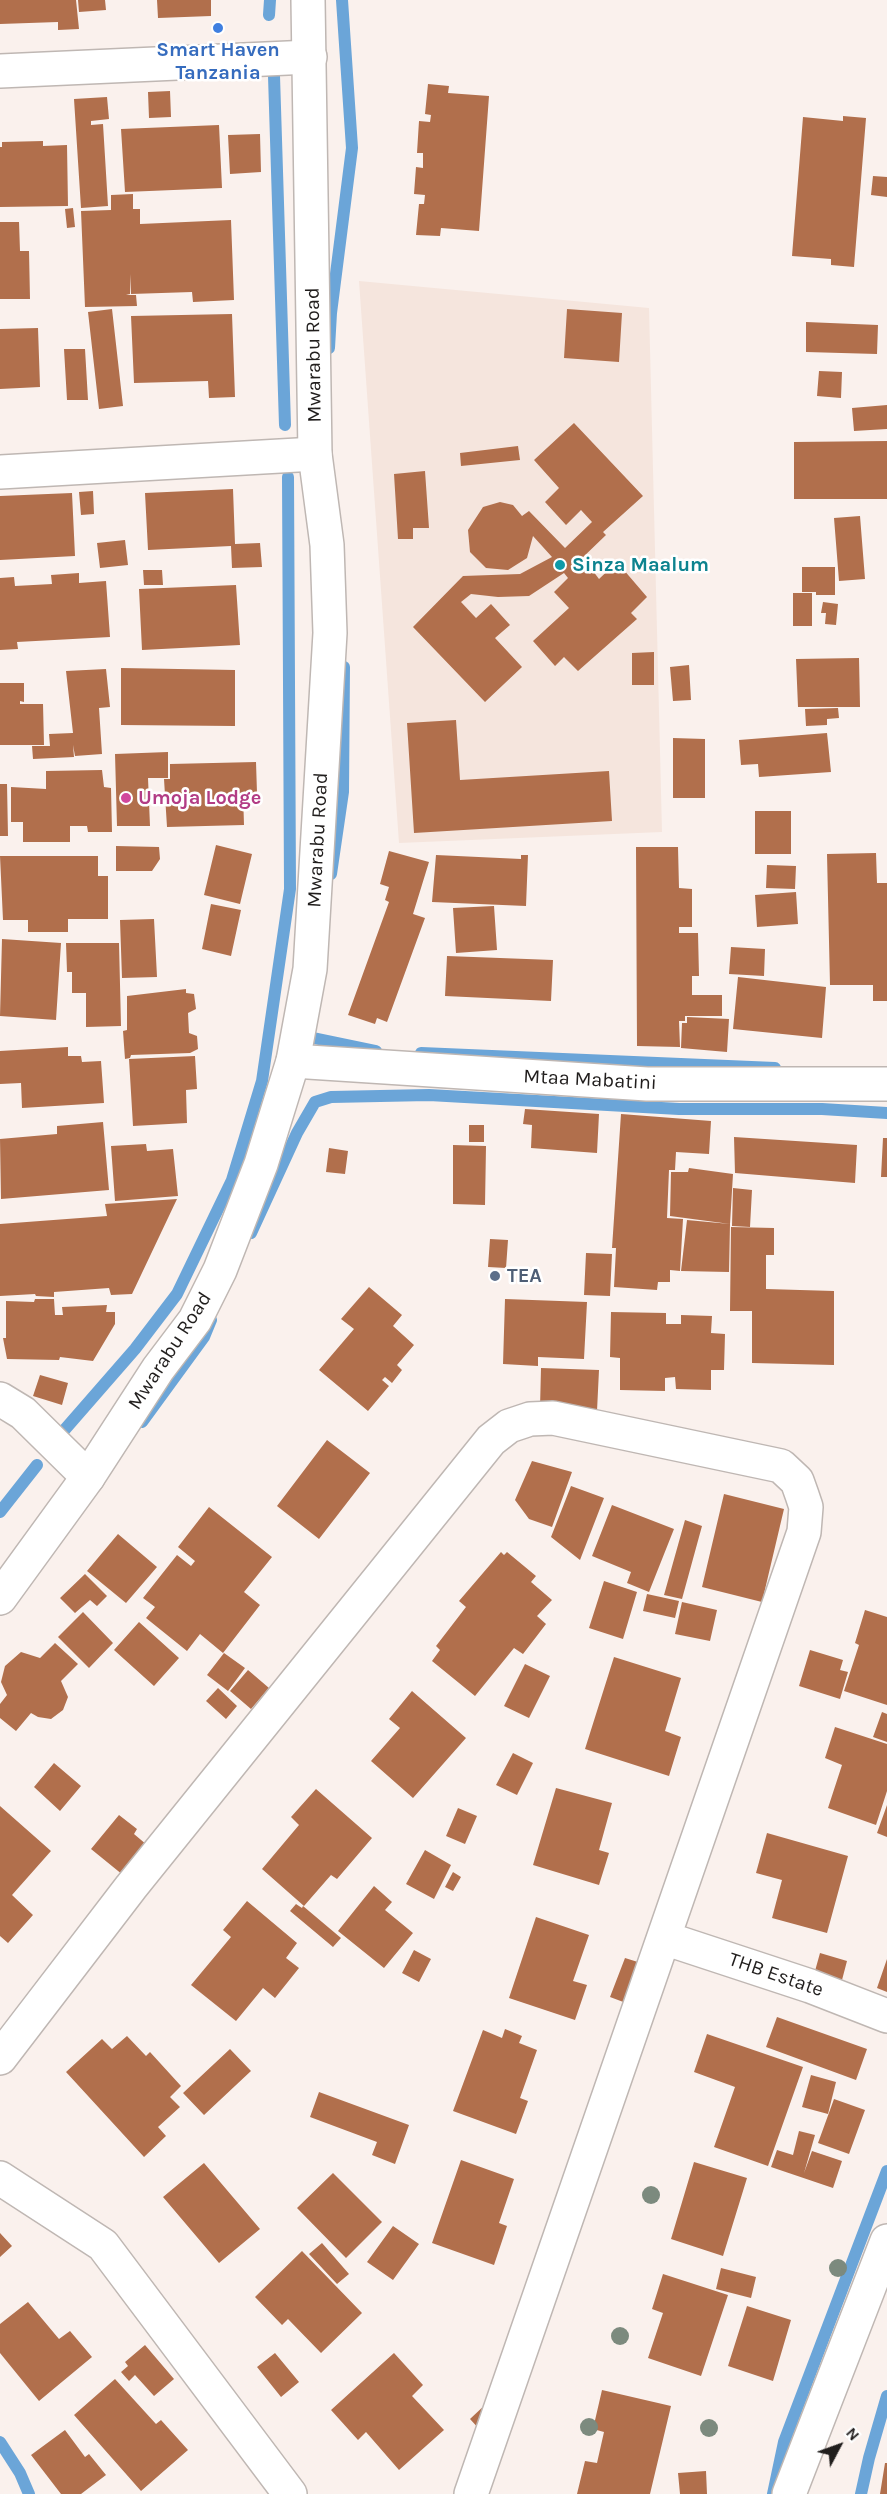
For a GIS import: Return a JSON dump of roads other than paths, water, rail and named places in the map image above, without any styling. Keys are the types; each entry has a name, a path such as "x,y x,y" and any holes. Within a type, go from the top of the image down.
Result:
{"street":[{"name":"Mwarabu Road","path":"0,1599 88,1477 158,1369 195,1320 220,1270 261,1164 293,1061 310,969 330,633 327,545 315,454 308,0"},
{"path":"0,71 310,57"},
{"path":"0,472 315,454"},
{"name":"Mtaa Mabatini","path":"293,1061 647,1084 887,1084"},
{"path":"0,1399 23,1413 88,1477"},
{"path":"0,2058 130,1887 491,1440 509,1426 530,1419 553,1418 781,1466 797,1481 806,1507 804,1532 471,2494"},
{"name":"THB Estate","path":"664,1938 810,1986 887,2016"},
{"path":"0,2178 103,2245 290,2494"},
{"path":"789,2494 887,2241"}],"waterway":[{"path":"269,15 270,0"},
{"path":"329,348 331,313 352,148 342,0"},
{"path":"274,76 285,425"},
{"path":"60,1435 135,1349 177,1294 232,1180 262,1081 290,889 288,477"},
{"path":"331,874 343,792 344,667"},
{"path":"299,1035 376,1051"},
{"path":"421,1053 775,1068"},
{"path":"251,1233 297,1133 315,1102 331,1097 429,1095 679,1109 822,1109 887,1113"},
{"path":"142,1422 204,1337 211,1320"},
{"path":"0,1512 37,1465"},
{"path":"773,2494 784,2442 887,2171"},
{"path":"861,2494 887,2396"},
{"path":"0,2442 20,2473 29,2494"}],"place":[{"name":"Smart Haven Tanzania","path":"218,28"},
{"name":"Sinza Maalum","path":"560,565"},
{"name":"Umoja Lodge","path":"126,798"},
{"name":"TEA","path":"495,1276"}]}
